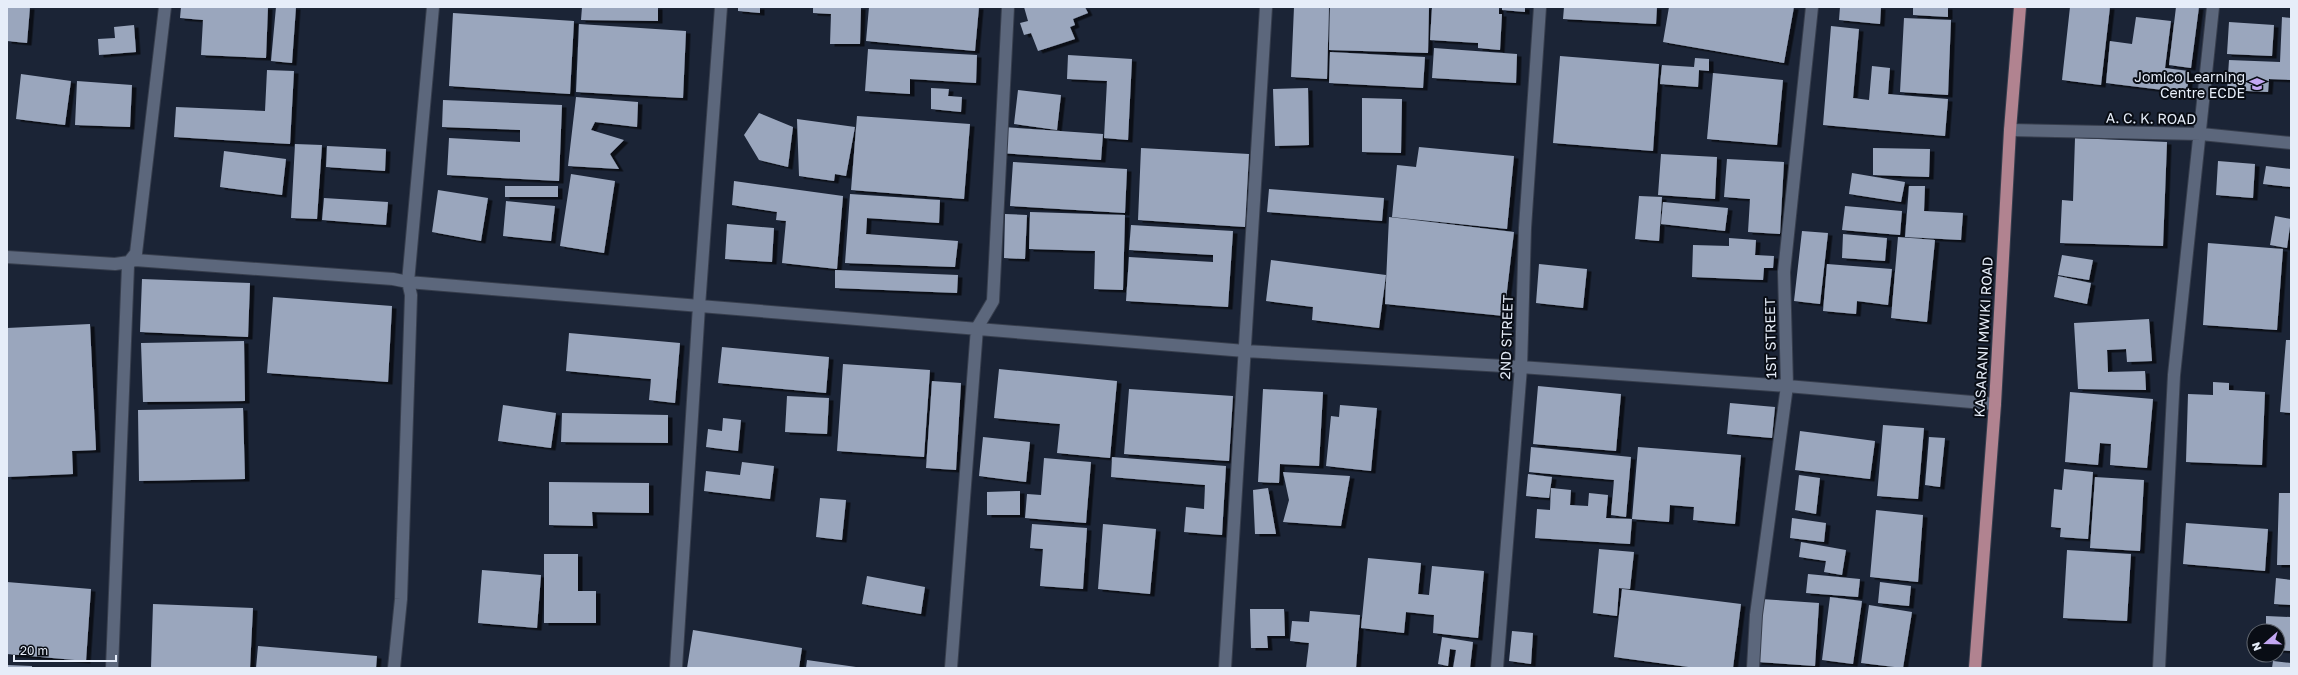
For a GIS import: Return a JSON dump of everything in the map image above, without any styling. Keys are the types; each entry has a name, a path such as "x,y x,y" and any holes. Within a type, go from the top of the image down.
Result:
{"main road":[{"name":"KASARANI MWIKI ROAD","path":"1975,668 1995,404 2010,130 2020,7"}],"street":[{"path":"112,668 129,262 138,250 166,7"},
{"path":"394,668 401,598 411,295 408,282 433,7"},
{"path":"676,668 699,306 721,7"},
{"path":"951,668 977,328 993,301 1008,7"},
{"path":"1225,668 1266,7"},
{"name":"2ND STREET","path":"1497,668 1521,367 1525,228 1540,7"},
{"name":"1ST STREET","path":"1753,668 1756,615 1787,386 1784,272 1812,7"},
{"path":"2159,668 2174,375 2201,134 2213,7"},
{"name":"A. C. K. ROAD","path":"2010,130 2201,134 2291,143"},
{"path":"7,257 114,264 135,260 401,279 408,282 1244,351 1521,367 1787,386 1995,404"}],"building":[{"path":"7,7 30,7 27,43 7,41"},
{"path":"181,7 268,7 266,58 201,55 203,20 180,18"},
{"path":"276,7 296,7 292,63 271,61"},
{"path":"582,7 658,7 658,21 581,20"},
{"path":"738,7 760,7 760,13 738,11"},
{"path":"813,7 861,7 860,44 830,44 831,14 813,13"},
{"path":"869,7 979,7 975,51 866,41"},
{"path":"1024,7 1085,7 1088,13 1073,19 1075,25 1070,27 1075,39 1038,51 1031,33 1024,35 1020,23 1028,21"},
{"path":"1294,7 1329,7 1327,79 1291,77"},
{"path":"1330,7 1429,7 1428,53 1329,50"},
{"path":"1432,7 1499,7 1499,14 1502,14 1500,50 1478,48 1478,43 1430,40"},
{"path":"1502,7 1525,7 1525,12 1502,10"},
{"path":"1564,7 1657,7 1656,24 1563,19"},
{"path":"1669,7 1794,7 1784,63 1663,42"},
{"path":"1840,7 1881,7 1880,24 1839,20"},
{"path":"1913,7 1948,7 1948,17 1913,15"},
{"path":"2070,7 2110,7 2101,85 2062,80"},
{"path":"2176,7 2199,7 2191,68 2169,65"},
{"path":"453,13 574,21 570,94 449,86"},
{"path":"2136,17 2171,21 2165,68 2189,71 2187,93 2106,83 2110,41 2132,44"},
{"path":"2282,17 2291,18 2291,80 2269,79 2268,92 2227,90 2229,60 2280,62"},
{"path":"1904,18 1951,20 1948,95 1900,92"},
{"path":"2229,22 2274,25 2272,56 2227,54"},
{"path":"579,24 686,31 683,98 576,92"},
{"path":"134,25 136,52 99,55 98,39 115,38 114,27"},
{"path":"1831,26 1859,29 1853,98 1869,100 1872,66 1890,68 1888,94 1948,99 1945,136 1823,125"},
{"path":"1434,48 1517,54 1516,83 1432,78"},
{"path":"868,49 977,55 976,83 910,79 910,94 865,91"},
{"path":"1330,52 1425,57 1423,88 1329,83"},
{"path":"1068,55 1132,59 1128,140 1104,138 1107,81 1067,79"},
{"path":"1560,56 1659,64 1653,151 1553,143"},
{"path":"1695,58 1709,59 1709,71 1699,70 1698,87 1660,84 1662,65 1694,67"},
{"path":"267,70 294,71 290,144 174,137 176,107 265,111"},
{"path":"1713,73 1783,80 1777,145 1707,139"},
{"path":"21,74 71,81 65,125 16,119"},
{"path":"77,81 132,85 130,127 75,125"},
{"path":"931,88 949,89 948,96 962,97 961,112 931,109"},
{"path":"1308,88 1309,145 1275,146 1273,89"},
{"path":"1018,90 1061,95 1057,130 1014,124"},
{"path":"576,97 638,102 637,127 595,122 591,130 624,140 610,154 619,169 568,166"},
{"path":"1362,98 1402,99 1401,153 1362,152"},
{"path":"443,100 562,105 559,181 447,175 449,138 520,142 520,130 442,127"},
{"path":"759,113 793,127 788,167 759,160 744,135"},
{"path":"857,116 970,124 964,199 851,190"},
{"path":"797,119 855,127 846,176 835,174 834,181 799,176"},
{"path":"1003,127 1103,134 1101,160 1001,153"},
{"path":"2075,138 2167,142 2163,246 2060,243 2062,200 2073,201"},
{"path":"295,144 322,145 317,219 291,218"},
{"path":"327,146 386,149 385,171 326,167"},
{"path":"1419,147 1514,156 1507,229 1392,217 1397,165 1416,167"},
{"path":"1141,148 1249,154 1245,227 1138,220"},
{"path":"1873,148 1930,149 1929,177 1873,175"},
{"path":"224,151 286,159 282,195 220,187"},
{"path":"1661,154 1717,157 1715,199 1658,195"},
{"path":"1727,159 1784,162 1780,234 1748,232 1750,199 1724,197"},
{"path":"2218,161 2255,164 2253,198 2216,195"},
{"path":"1013,162 1127,169 1125,213 1010,206"},
{"path":"2266,166 2291,169 2291,187 2263,184"},
{"path":"1852,173 1905,182 1901,202 1849,194"},
{"path":"571,174 615,181 604,253 560,246"},
{"path":"734,181 843,196 837,269 782,263 786,221 776,220 777,212 732,205"},
{"path":"505,186 558,186 558,197 505,197"},
{"path":"1909,186 1925,186 1924,211 1963,213 1961,240 1905,237"},
{"path":"1269,189 1384,198 1382,221 1267,212"},
{"path":"438,190 488,198 481,241 432,232"},
{"path":"850,194 940,200 939,223 867,218 866,234 958,241 955,267 845,263"},
{"path":"1639,196 1662,197 1659,241 1635,239"},
{"path":"324,198 388,202 386,225 322,220"},
{"path":"506,201 555,206 551,241 503,236"},
{"path":"1663,202 1728,208 1725,231 1661,224"},
{"path":"1845,206 1902,211 1900,235 1842,230"},
{"path":"1030,212 1125,215 1123,290 1094,289 1095,251 1029,249"},
{"path":"1005,214 1027,215 1025,259 1004,258"},
{"path":"2275,216 2291,219 2287,248 2270,245"},
{"path":"1389,217 1514,232 1504,316 1385,304"},
{"path":"727,224 774,228 772,262 725,259"},
{"path":"1131,225 1233,231 1228,307 1126,301 1129,257 1213,262 1213,255 1129,250"},
{"path":"1802,231 1828,233 1820,304 1794,301"},
{"path":"1843,234 1887,238 1885,261 1842,258"},
{"path":"1898,237 1935,240 1927,322 1891,318"},
{"path":"1729,238 1756,240 1755,255 1774,256 1773,268 1764,268 1763,280 1692,277 1693,245 1729,246"},
{"path":"2208,243 2283,249 2277,330 2203,325"},
{"path":"2062,255 2093,260 2089,280 2058,275"},
{"path":"1271,260 1386,275 1379,328 1312,320 1313,307 1266,301"},
{"path":"1539,264 1587,269 1583,308 1536,303"},
{"path":"1827,264 1892,269 1888,305 1857,301 1856,314 1823,311"},
{"path":"835,270 958,275 957,293 835,288"},
{"path":"2058,276 2091,283 2087,304 2054,297"},
{"path":"142,279 250,283 248,337 140,332"},
{"path":"273,297 392,306 388,382 267,373"},
{"path":"2149,319 2152,361 2127,362 2126,349 2107,350 2108,372 2145,371 2146,390 2078,389 2074,323"},
{"path":"90,324 96,450 72,451 73,474 7,477 7,328"},
{"path":"569,333 680,343 675,403 649,400 651,379 566,371"},
{"path":"2286,340 2291,340 2291,413 2280,412"},
{"path":"244,341 245,401 143,402 141,343"},
{"path":"722,347 829,357 826,393 718,383"},
{"path":"843,364 930,370 924,457 837,451"},
{"path":"999,369 1117,381 1110,458 1057,453 1060,424 994,418"},
{"path":"932,381 961,383 956,470 926,468"},
{"path":"2213,382 2229,383 2229,390 2265,392 2262,465 2186,462 2188,394 2213,395"},
{"path":"1538,386 1621,394 1616,451 1533,444"},
{"path":"1129,389 1233,396 1229,461 1124,454"},
{"path":"1263,389 1323,392 1319,466 1280,464 1279,483 1258,482"},
{"path":"2070,392 2153,399 2147,468 2110,465 2111,444 2100,443 2098,465 2065,462"},
{"path":"787,396 829,398 827,434 785,432"},
{"path":"1730,403 1775,407 1772,438 1727,434"},
{"path":"503,405 556,413 551,448 498,441"},
{"path":"1340,405 1377,408 1371,471 1326,466 1331,416 1339,417"},
{"path":"243,408 245,479 139,481 138,410"},
{"path":"562,413 668,415 668,443 561,442"},
{"path":"723,418 741,420 738,451 706,447 708,429 722,431"},
{"path":"1883,425 1924,428 1918,499 1877,496"},
{"path":"1800,431 1875,441 1870,479 1795,470"},
{"path":"983,437 1030,442 1026,482 979,476"},
{"path":"1929,437 1945,438 1940,487 1925,485"},
{"path":"1531,447 1631,457 1626,517 1611,515 1614,480 1529,472"},
{"path":"1638,447 1741,455 1735,524 1693,520 1694,507 1670,505 1669,522 1632,519"},
{"path":"1112,457 1226,466 1222,535 1184,532 1186,507 1204,509 1205,485 1111,477"},
{"path":"1044,458 1091,462 1086,523 1025,518 1027,494 1041,495"},
{"path":"742,462 774,466 770,499 704,491 706,471 740,475"},
{"path":"2064,469 2093,472 2088,539 2060,537 2061,528 2051,527 2054,489 2062,490"},
{"path":"1283,472 1350,476 1341,526 1283,522 1289,500"},
{"path":"1528,474 1552,477 1549,498 1526,496"},
{"path":"1799,475 1820,478 1816,514 1795,510"},
{"path":"2095,477 2144,480 2140,551 2090,548"},
{"path":"549,482 649,483 649,513 592,512 593,526 549,525"},
{"path":"1268,488 1276,534 1255,534 1253,490"},
{"path":"1551,488 1571,490 1570,505 1588,506 1589,493 1608,495 1606,518 1632,519 1630,544 1535,538 1537,509 1550,510"},
{"path":"1020,491 1020,515 987,515 987,492"},
{"path":"2279,493 2291,493 2291,565 2277,565"},
{"path":"820,498 846,500 842,540 816,537"},
{"path":"1876,510 1923,515 1918,582 1870,577"},
{"path":"1792,518 1826,523 1824,542 1790,538"},
{"path":"2186,523 2268,529 2265,571 2183,564"},
{"path":"1032,524 1087,528 1083,589 1040,586 1043,549 1030,548"},
{"path":"1103,524 1156,529 1150,594 1098,589"},
{"path":"1801,542 1846,550 1842,575 1824,572 1826,561 1799,557"},
{"path":"1599,549 1634,552 1630,589 1619,588 1617,616 1593,613"},
{"path":"2067,550 2131,554 2127,621 2063,618"},
{"path":"544,554 578,554 578,591 596,591 596,623 544,623"},
{"path":"1368,558 1421,563 1418,594 1429,595 1432,566 1484,571 1478,638 1433,633 1434,615 1406,612 1404,633 1361,628"},
{"path":"482,570 541,575 537,628 478,623"},
{"path":"1808,574 1860,579 1858,597 1806,593"},
{"path":"867,576 925,587 921,614 862,604"},
{"path":"2276,578 2291,580 2291,605 2274,604"},
{"path":"7,582 91,589 86,661 7,654"},
{"path":"1880,582 1911,586 1909,606 1878,603"},
{"path":"1622,589 1741,604 1733,668 1696,668 1614,657"},
{"path":"1830,597 1862,601 1853,664 1822,660"},
{"path":"1761,599 1819,603 1815,666 1757,662"},
{"path":"153,604 253,608 250,668 151,668"},
{"path":"1869,605 1912,612 1903,668 1861,663"},
{"path":"1250,609 1284,609 1285,636 1267,636 1268,648 1251,648"},
{"path":"1310,611 1360,615 1356,668 1306,668 1309,643 1290,641 1292,621 1309,622"},
{"path":"2266,616 2291,617 2291,651 2286,651 2286,623 2266,623"},
{"path":"693,630 802,648 799,668 687,668"},
{"path":"1512,631 1533,633 1531,664 1509,661"},
{"path":"1442,637 1473,642 1470,668 1453,668 1456,650 1450,649 1448,666 1438,664"},
{"path":"258,646 377,656 376,668 256,668"},
{"path":"807,660 856,667 856,668 806,668"},
{"path":"2273,663 2291,663 2291,668 2272,668"},
{"path":"7,665 32,666 32,668 7,668"}],"place":[{"name":"Jomico Learning Centre ECDE","path":"2257,84"}]}
